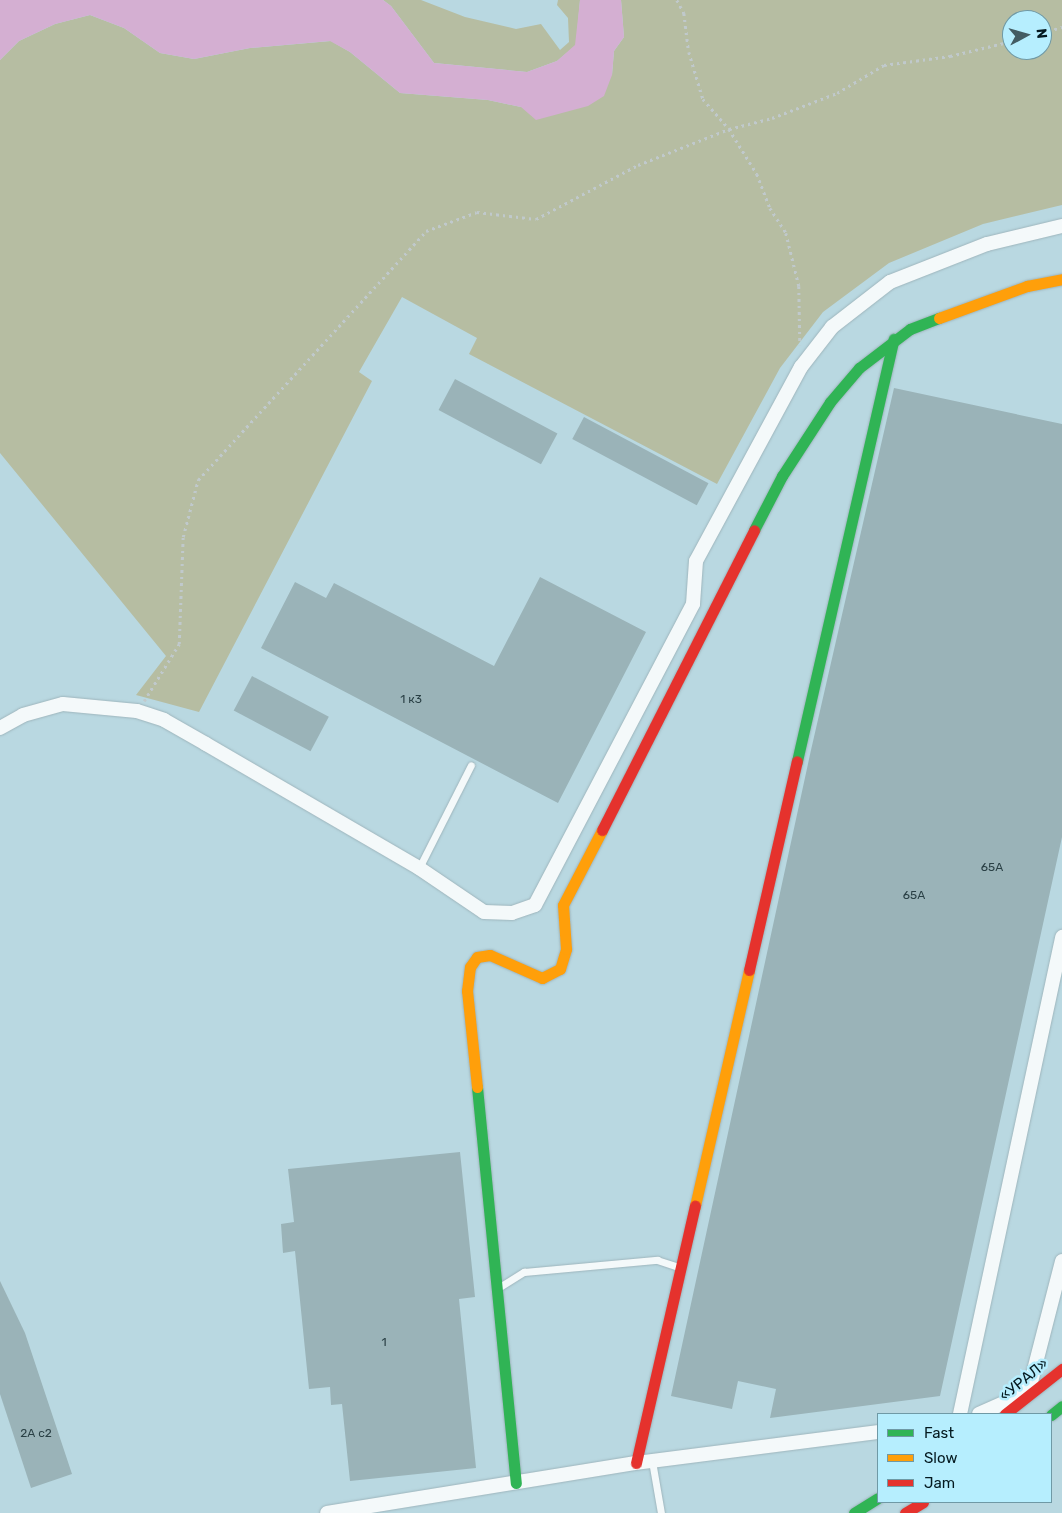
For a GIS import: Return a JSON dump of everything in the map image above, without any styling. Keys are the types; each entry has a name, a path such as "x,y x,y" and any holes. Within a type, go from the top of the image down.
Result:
{"main road":[{"path":"516,1483 467,991 470,967 477,957 490,956 542,978 560,969 566,949 563,905 782,476 830,402 859,368 894,339 939,316 1027,286 1062,279"},
{"path":"636,1463 679,1267 894,339"},
{"name":"«УРАЛ»","path":"1006,1413 1062,1369"},
{"path":"1052,1414 1062,1406"},
{"path":"854,1513 877,1499"},
{"path":"905,1513 921,1503"}],"street":[{"path":"0,728 23,716 63,704 138,711 164,720 420,868 484,912 512,913 535,905 693,604 696,561 800,367 832,327 890,282 987,244 1062,226"},
{"path":"960,1413 1062,938"},
{"path":"981,1413 1015,1398 1030,1382 1062,1260"},
{"path":"327,1513 636,1463 877,1432"}],"lane":[{"path":"420,868 471,765"},
{"path":"498,1288 524,1272 657,1260 679,1267"},
{"path":"652,1461 661,1513"}],"path":[{"path":"677,0 684,12 689,52 702,99 729,129 757,174 770,208 786,233 799,286 800,367"},
{"path":"138,711 178,644 183,537 198,480 426,231 477,212 536,219 638,165 729,129 772,118 837,93 884,65 950,56 1002,43"}],"green space":[{"path":"383,0 421,0 465,17 516,29 541,24 560,50 569,42 568,18 557,5 558,0 580,0 576,45 557,61 527,72 434,63 391,6"},
{"path":"621,0 1062,0 1062,205 983,224 889,263 823,312 780,368 717,484 469,354 477,338 402,297 359,372 372,381 199,712 136,695 166,656 0,453 0,60 19,41 55,24 90,15 124,28 160,53 194,59 250,48 331,41 350,52 400,93 488,100 521,107 612,75 614,51 624,37"}],"shaded area":[{"path":"0,0 383,0 391,6 434,63 527,72 557,61 575,45 580,0 621,0 624,37 614,51 612,75 604,96 588,106 536,120 521,107 488,100 400,93 350,52 330,41 250,48 194,59 160,53 124,28 90,15 55,24 19,41 0,60"}],"building":[{"path":"455,379 557,433 541,464 439,410"},
{"path":"894,388 1062,424 1062,837 940,1396 770,1418 776,1389 738,1381 732,1409 671,1396 811,750"},
{"path":"584,417 708,483 697,505 572,439"},
{"path":"540,577 646,632 558,803 261,648 295,582 326,598 334,583 494,666"},
{"path":"252,676 329,717 311,751 234,710"},
{"path":"460,1152 475,1297 459,1299 476,1468 350,1481 342,1404 331,1405 330,1387 309,1389 295,1251 283,1253 281,1224 294,1222 288,1169"},
{"path":"0,1281 25,1333 72,1474 31,1488 0,1394"}],"traffic: fast":[{"path":"754,530 782,476 830,402 859,368 910,329 939,318"},
{"path":"797,761 894,339"},
{"path":"477,1087 516,1483"},
{"path":"1052,1414 1062,1406"},
{"path":"854,1513 877,1499"}],"traffic: slow":[{"path":"939,318 1027,286 1062,279"},
{"path":"477,1087 467,991 470,967 477,957 490,955 542,978 560,969 566,949 563,905 602,830"},
{"path":"695,1206 749,970"}],"traffic: jam":[{"path":"602,830 754,530"},
{"path":"749,970 797,761"},
{"path":"636,1463 695,1206"},
{"path":"1006,1413 1062,1369"},
{"path":"905,1513 921,1503"}]}
